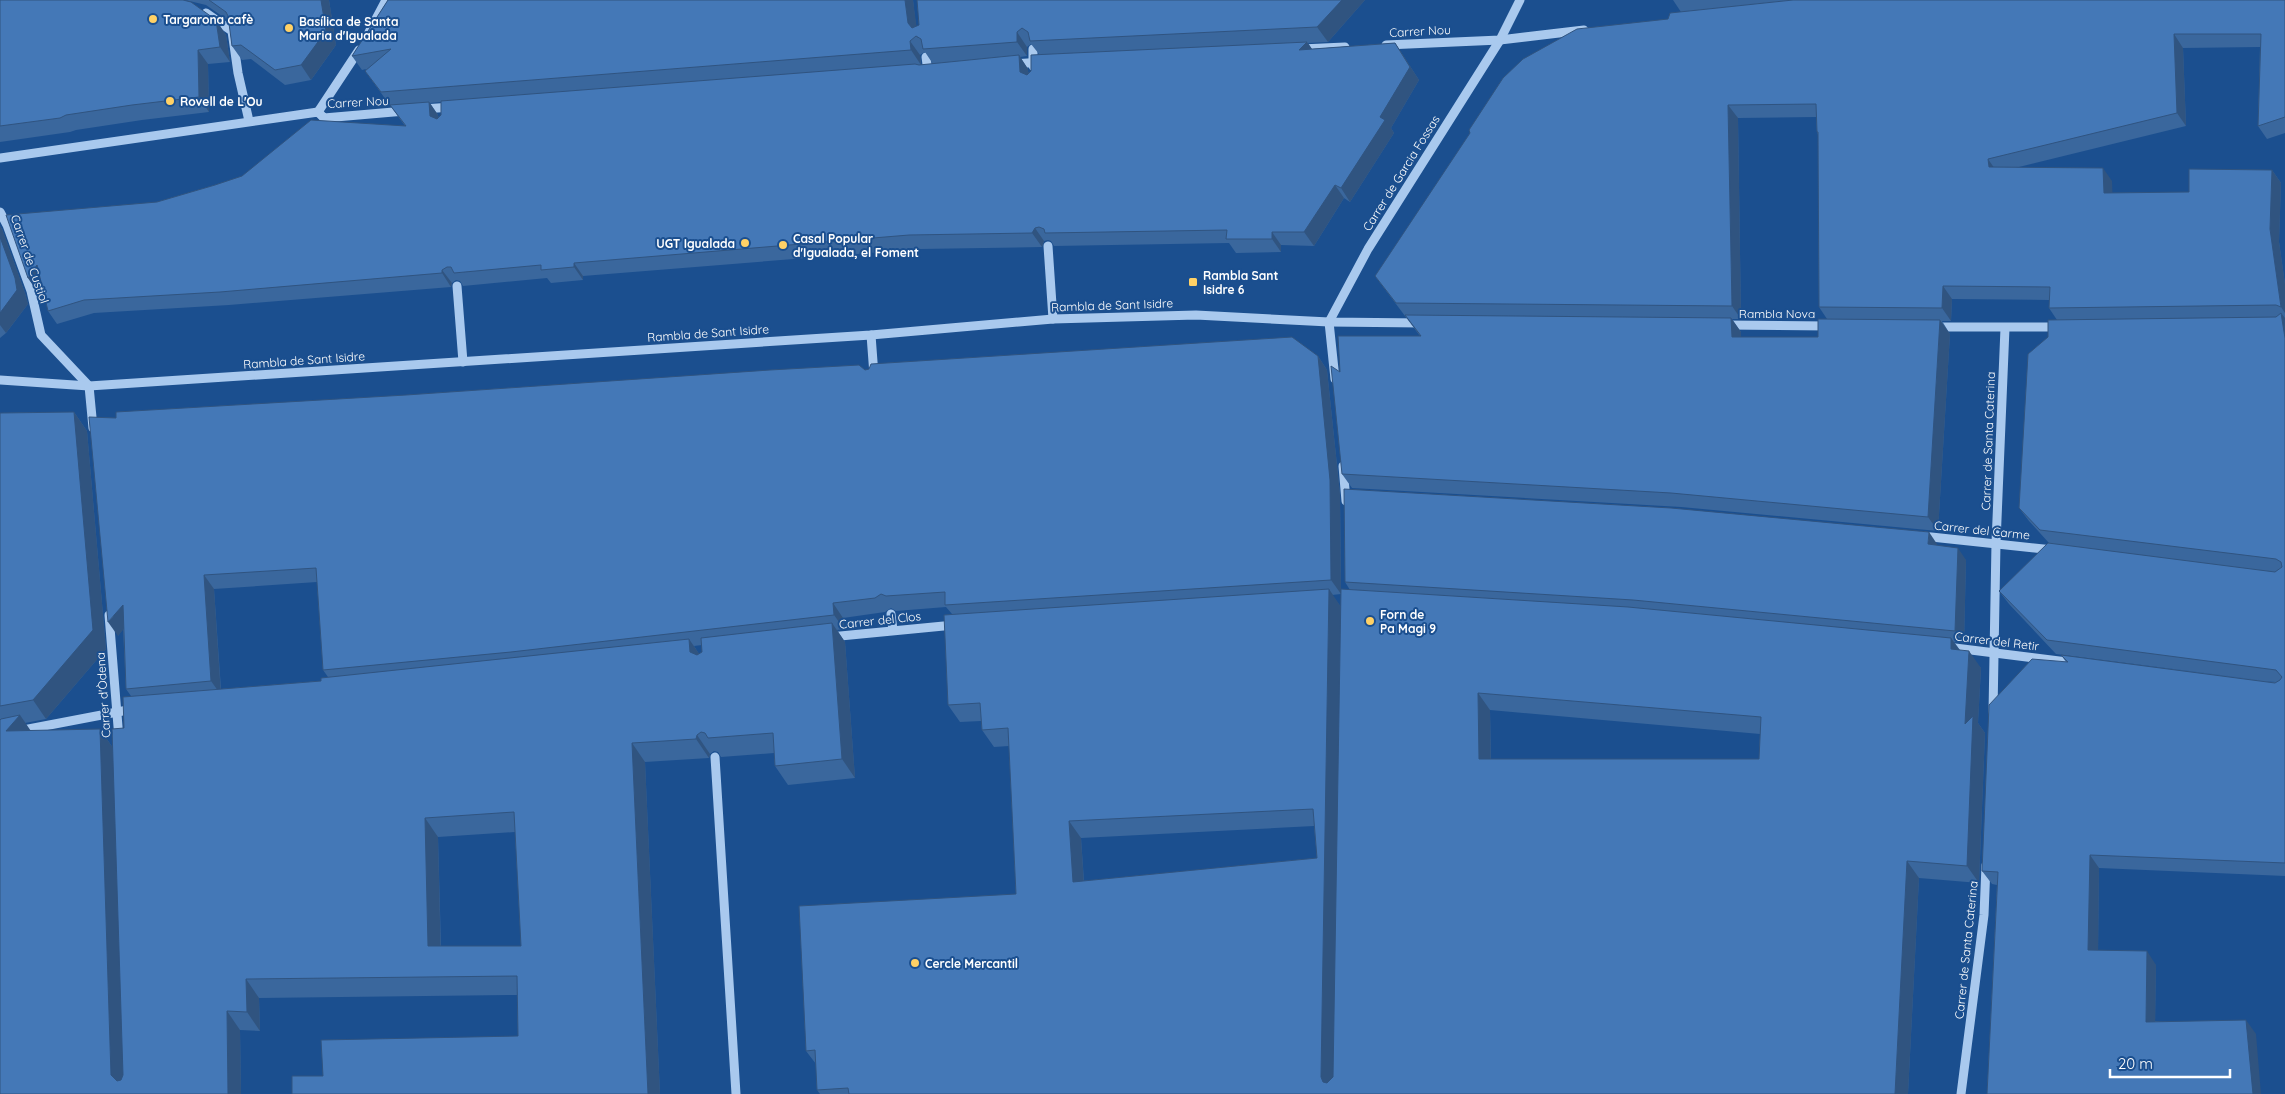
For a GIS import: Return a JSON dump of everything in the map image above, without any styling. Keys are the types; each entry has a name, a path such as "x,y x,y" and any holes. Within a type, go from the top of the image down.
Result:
{"street":[{"path":"318,112 360,48 386,0"},
{"name":"Carrer de Garcia Fossas","path":"1329,322 1368,249 1500,40 1520,0"},
{"path":"195,9 204,12 232,31 238,73 249,121"},
{"name":"Carrer Nou","path":"1380,46 1500,40 1590,29"},
{"path":"1290,50 1360,46"},
{"path":"1033,49 1034,75"},
{"path":"918,72 933,71 926,57"},
{"path":"1004,65 1053,61"},
{"name":"Carrer Nou","path":"0,158 318,112 324,118 445,112 464,106"},
{"name":"Carrer de Custiol","path":"0,212 7,225 31,291 41,335 89,386"},
{"path":"1048,246 1053,318"},
{"path":"457,286 464,362"},
{"name":"Rambla de Sant Isidre","path":"0,380 89,386 871,335 1053,318 1196,315 1329,322"},
{"path":"1336,389 1329,322 1428,323"},
{"name":"Rambla Nova","path":"1716,325 1836,326"},
{"path":"1925,327 2072,327"},
{"name":"Carrer de Santa Caterina","path":"1992,720 1996,543 2005,328"},
{"path":"871,335 875,378"},
{"path":"89,386 93,435"},
{"path":"1342,456 1346,513"},
{"path":"1346,494 1356,495"},
{"name":"Carrer del Carme","path":"1917,536 1996,543 2064,552"},
{"name":"Carrer d'Òdena","path":"108,602 118,711 119,750"},
{"path":"891,614 893,630"},
{"name":"Carrer del Clos","path":"822,638 961,625"},
{"name":"Carrer del Retir","path":"1936,646 2082,664"},
{"path":"11,732 118,711 147,708"},
{"path":"715,757 736,1094"},
{"name":"Carrer de Santa Caterina","path":"1961,1094 1984,915 1987,857"}],"building":[{"path":"0,0 183,0 191,2 216,20 220,47 198,50 199,97 132,105 66,115 60,118 0,126"},
{"name":"Basílica de Santa Maria d'Igualada","path":"209,0 321,0 326,31 301,65 275,70 241,45 232,46 226,12"},
{"path":"388,0 905,0 908,23 912,28 919,25 917,0 1342,0 1317,27 1030,41 1028,32 1022,28 1017,32 1017,42 923,49 921,39 916,36 910,41 911,50 381,92 365,71 391,49 352,56"},
{"path":"1793,0 2285,0 2285,117 2258,126 2261,34 2174,34 2177,113 1988,159 1989,167 2103,168 2104,193 2189,192 2189,169 2272,170 2270,229 2281,307 2276,305 2049,308 2050,287 1943,286 1942,308 1819,307 1818,132 1816,104 1728,105 1732,306 1396,303 1375,276 1470,133 1469,130 1503,78 1523,59 1577,29 1668,19 1670,13"},
{"path":"1307,42 1299,50 1395,43 1410,67 1380,117 1385,120 1341,188 1335,185 1304,232 1272,232 1272,239 1226,239 1227,230 1045,233 1044,229 1039,227 1035,228 1032,233 909,235 574,263 574,267 541,270 541,265 454,273 451,267 447,267 442,270 442,273 220,292 84,300 48,311 37,265 28,278 6,215 157,202 242,176 311,120 406,126 390,105 429,102 430,116 437,119 441,115 441,101 919,65 1019,55 1020,72 1027,75 1031,71 1031,55"},
{"path":"0,237 15,278 17,290 0,313"},
{"path":"2281,313 2285,338 2285,863 2090,855 2088,950 2147,951 2146,1022 2246,1020 2253,1094 1987,1094 1998,872 1982,871 1989,705 2032,659 2068,662 2061,655 2275,683 2282,677 2276,670 2047,640 1999,591 2048,543 2275,572 2282,567 2281,562 2276,559 2040,530 2019,508 2028,354 2048,337 2048,320 2276,317"},
{"path":"1405,315 1731,318 1732,337 1818,337 1818,319 1940,320 1928,517 1671,493 1342,474 1331,366 1340,372 1338,336 1421,336"},
{"path":"1292,337 1318,356 1330,480 1331,580 945,605 945,592 886,596 881,594 875,598 833,603 834,615 511,652 323,670 316,568 204,575 211,681 126,689 123,605 108,622 89,417 116,418 116,412 406,395 770,370 859,365 865,370 869,369 871,364"},
{"path":"74,412 93,630 33,700 0,706 0,413"},
{"path":"1344,489 1671,508 1929,532 1928,544 1958,548 1955,631 1633,600 1345,582"},
{"path":"1329,589 1321,1077 1323,1082 1327,1083 1333,1077 1341,589 1628,607 1951,638 1951,649 1969,651 1965,724 1973,716 1967,866 1907,861 1895,1094 849,1094 848,1088 817,1090 815,1050 806,1051 799,906 1016,894 1008,728 982,730 980,703 948,705 944,615","holes":["1478,693 1761,717 1759,759 1479,759","1313,809 1317,858 1073,882 1069,821"]},
{"path":"832,623 842,759 775,766 773,733 708,738 705,733 701,732 697,735 696,739 632,743 648,1094 292,1094 292,1076 323,1076 321,1040 518,1036 517,976 246,979 247,1012 227,1011 228,1094 0,1094 1,719 20,715 6,731 100,729 111,1075 117,1081 121,1080 123,1075 112,729 124,728 123,697 321,681 321,678 689,639 690,652 697,655 702,652 701,638","holes":["514,812 521,946 428,946 425,818"]}],"place":[{"name":"Targarona cafè","path":"153,19"},
{"name":"Basílica de Santa Maria d'Igualada","path":"289,28"},
{"name":"Rovell de L'Ou","path":"170,101"},
{"name":"UGT Igualada","path":"745,243"},
{"name":"Casal Popular d'Igualada, el Foment","path":"783,245"},
{"name":"Rambla Sant Isidre 6","path":"1193,282"},
{"name":"Forn de Pa Magi 9","path":"1370,621"},
{"name":"Cercle Mercantil","path":"915,963"}]}
